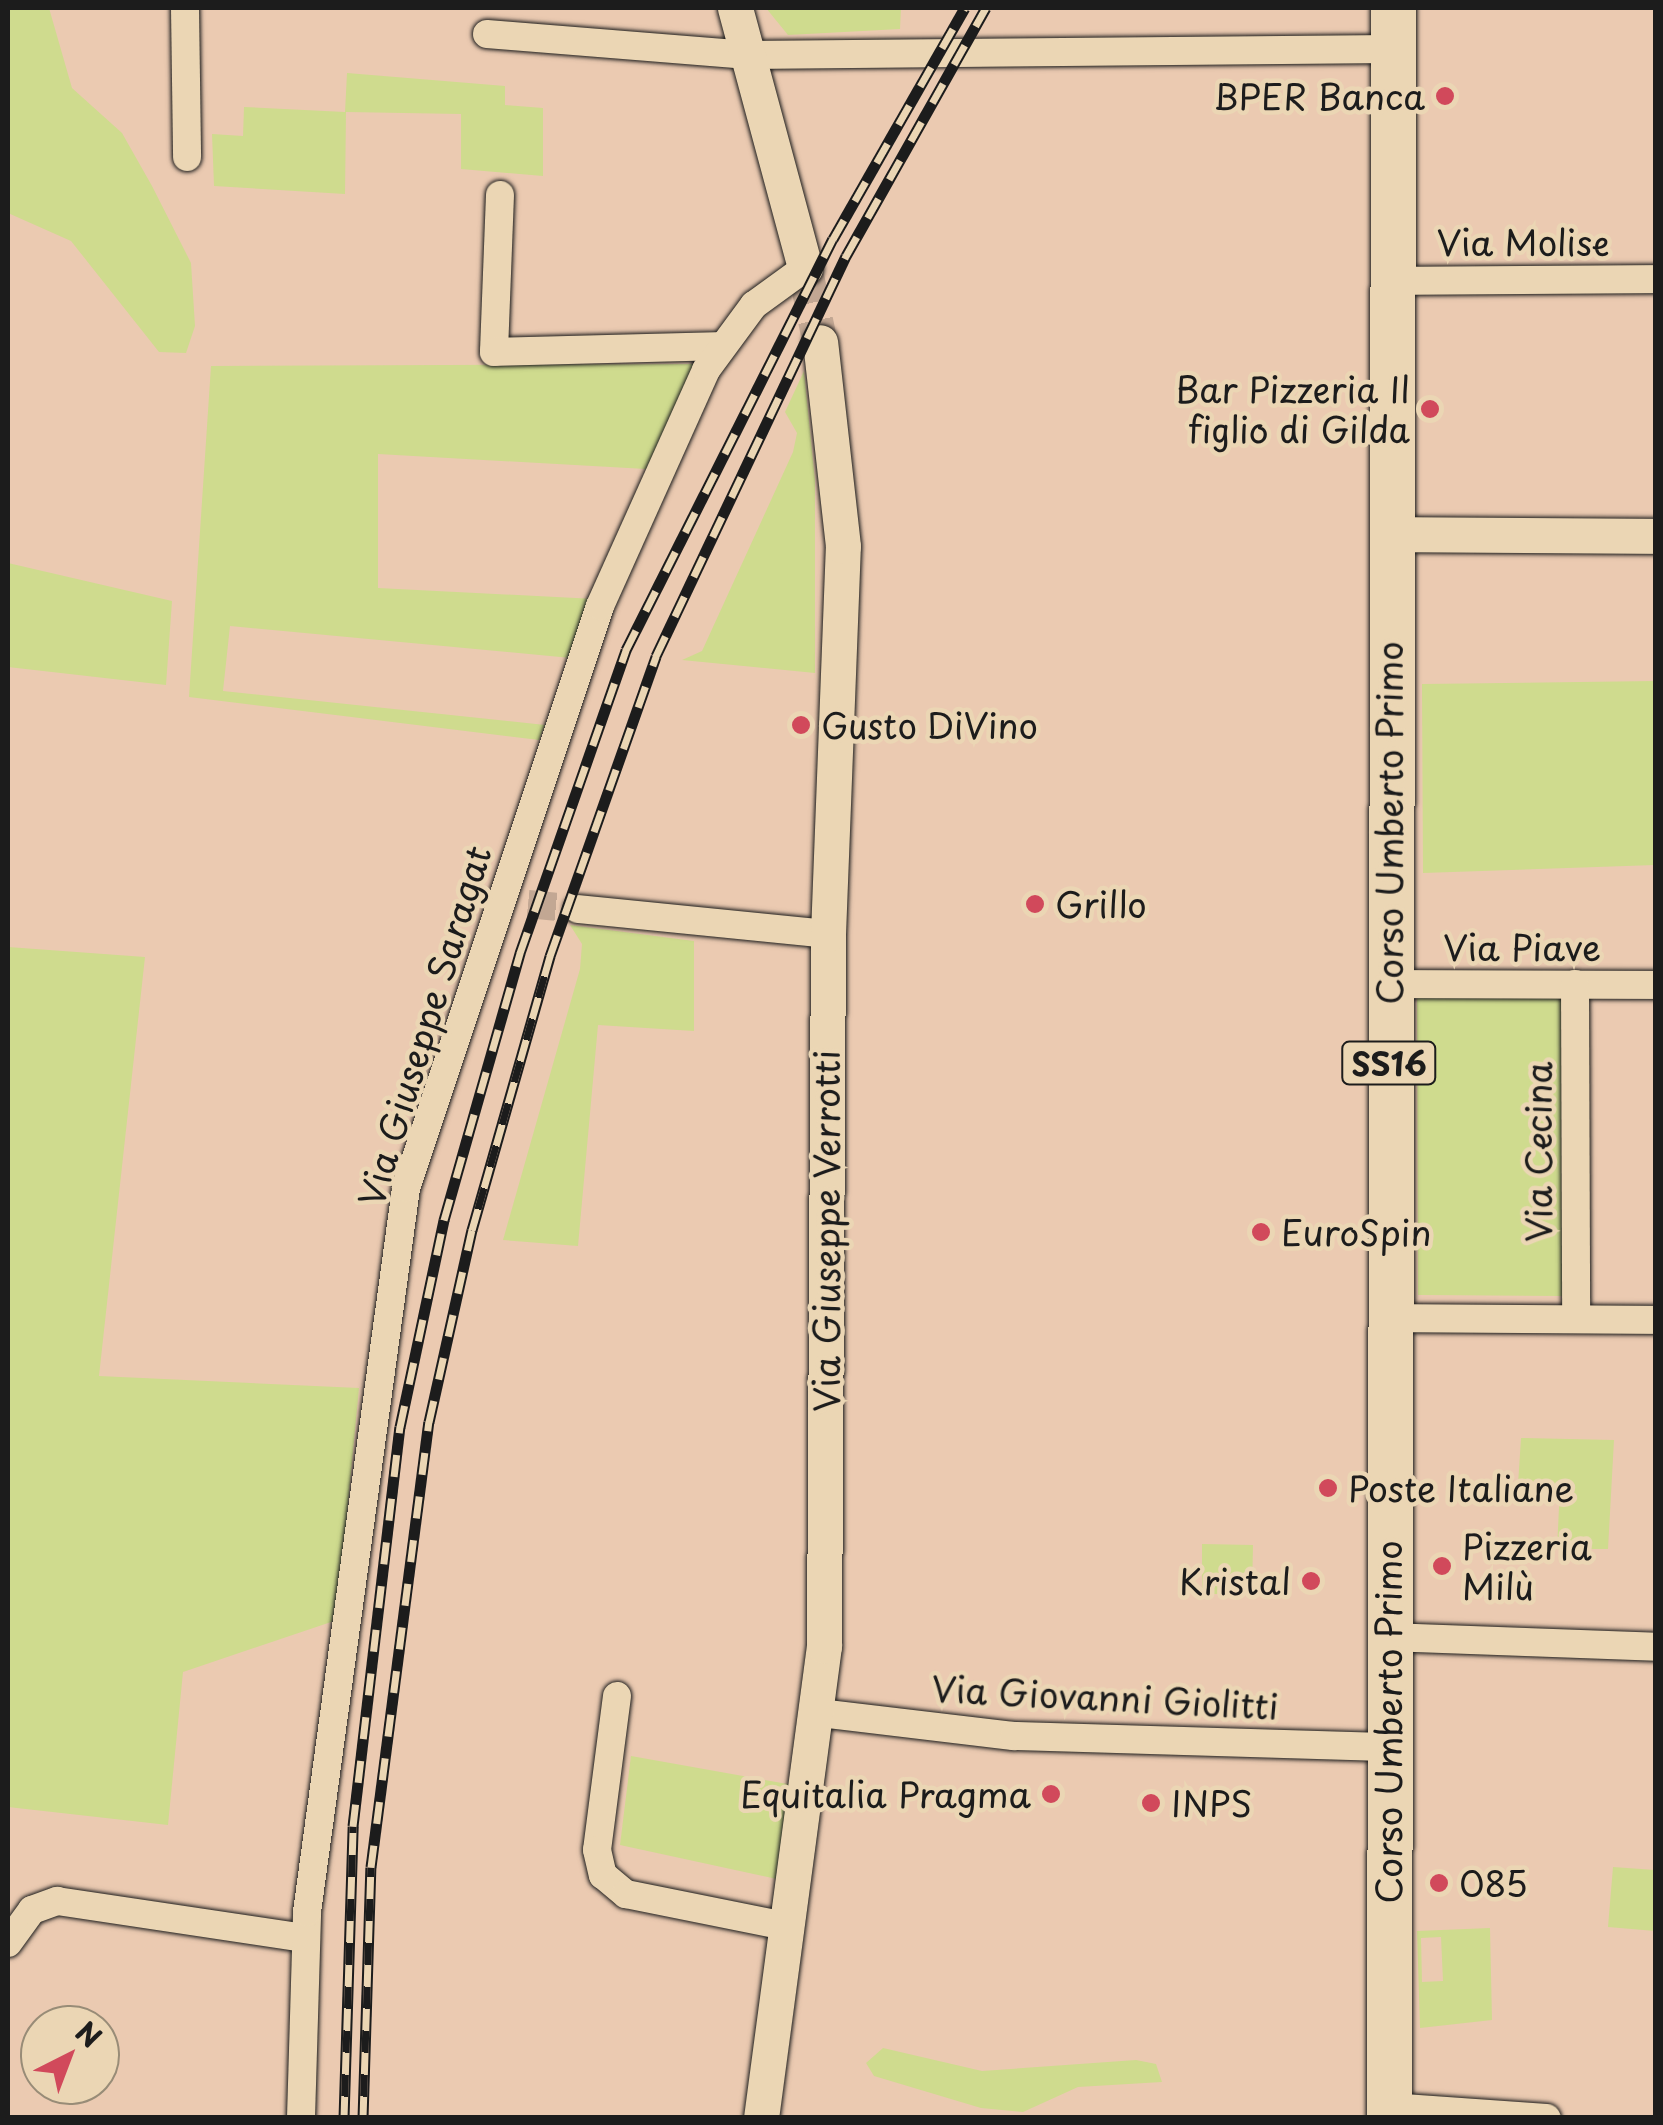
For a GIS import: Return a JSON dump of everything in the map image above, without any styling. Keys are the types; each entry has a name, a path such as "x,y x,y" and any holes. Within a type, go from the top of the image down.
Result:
{"main road":[{"name":"Corso Umberto Primo","path":"1389,2112 1393,28"}],"street":[{"path":"185,8 187,157"},
{"path":"735,8 804,268"},
{"path":"487,34 748,55 1393,28"},
{"path":"500,195 494,352 721,346"},
{"name":"Via Giuseppe Saragat","path":"301,2118 304,1938 406,1188 514,902 600,606 721,346 754,305 804,268"},
{"name":"Via Molise","path":"1391,281 1656,279"},
{"name":"Via Giuseppe Verrotti","path":"761,2118 820,1713 828,934 843,546 820,342"},
{"path":"1391,534 1656,536"},
{"path":"578,909 828,934"},
{"name":"Via Piave","path":"1389,984 1656,985"},
{"name":"Via Cecina","path":"1575,984 1576,1319"},
{"path":"1388,1318 1656,1320"},
{"path":"1388,1637 1656,1648"},
{"path":"617,1696 596,1850 603,1875 626,1894 789,1926"},
{"name":"Via Giovanni Giolitti","path":"820,1713 1014,1736 1387,1747"},
{"path":"8,1943 32,1910 57,1901 304,1938"},
{"path":"1389,2112 1547,2118"}],"green space":[{"path":"8,8 49,8 72,88 122,133 152,186 191,263 195,326 186,353 159,352 71,241 8,213"},
{"path":"766,8 901,8 900,29 788,35"},
{"path":"347,73 505,86 505,105 543,108 543,176 461,169 461,114 346,112 345,194 214,186 212,134 243,136 244,107 345,112"},
{"path":"698,364 646,469 378,454 378,588 595,599 571,658 230,626 223,691 545,725 539,740 189,697 211,366"},
{"path":"804,371 815,480 815,673 682,660 702,651 793,452 797,433 785,412"},
{"path":"8,563 172,601 166,685 8,667"},
{"path":"1655,681 1655,865 1423,873 1422,684"},
{"path":"570,925 694,941 694,1031 598,1025 578,1246 503,1240 580,969 582,944"},
{"path":"8,947 145,957 99,1376 359,1388 337,1620 183,1672 168,1825 8,1807"},
{"path":"1561,994 1562,1296 1418,1295 1417,996"},
{"path":"1521,1438 1614,1440 1608,1549 1557,1549 1560,1487 1518,1485"},
{"path":"1202,1544 1253,1545 1252,1594 1202,1594"},
{"path":"631,1756 793,1785 781,1880 620,1845"},
{"path":"1613,1867 1655,1870 1655,1931 1608,1927"},
{"path":"1490,1928 1492,2020 1420,2028 1417,1931","holes":["1441,1937 1443,1981 1422,1982 1421,1938"]},
{"path":"883,2048 982,2071 1136,2060 1156,2064 1162,2082 1078,2087 1023,2112 981,2108 874,2076 866,2063"}],"tunnel":[{"path":"805,268 820,342"},
{"path":"528,904 578,909"}],"railway":[{"path":"344,2118 353,1826 400,1427 444,1220 520,953 626,650 833,239 965,8"},
{"path":"363,2118 371,1867 429,1422 472,1230 550,956 656,656 846,256 986,8"}],"place":[{"name":"BPER Banca","path":"1445,96"},
{"name":"Bar Pizzeria Il figlio di Gilda","path":"1430,409"},
{"name":"Gusto DiVino","path":"801,725"},
{"name":"Grillo","path":"1035,904"},
{"name":"EuroSpin","path":"1261,1232"},
{"name":"Poste Italiane","path":"1328,1488"},
{"name":"Pizzeria Milù","path":"1442,1566"},
{"name":"Kristal","path":"1311,1581"},
{"name":"Equitalia Pragma","path":"1051,1794"},
{"name":"INPS","path":"1151,1803"},
{"name":"085","path":"1439,1883"}]}
